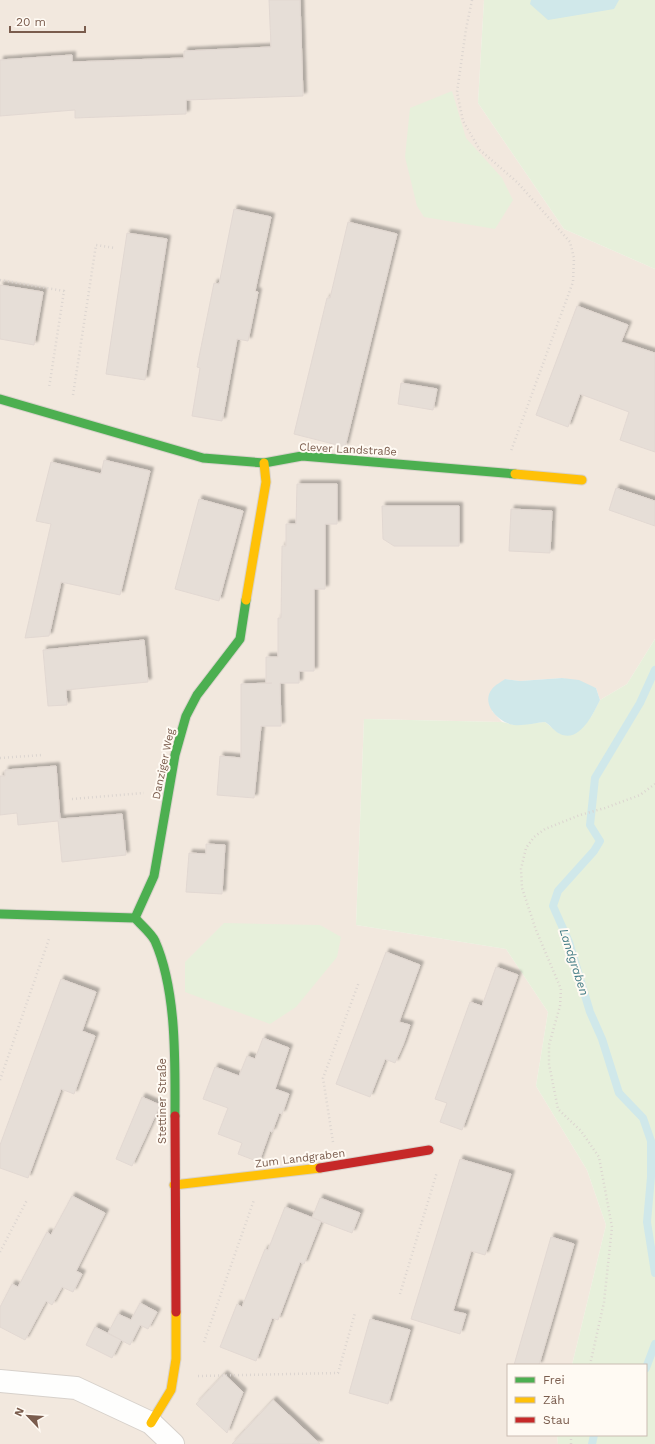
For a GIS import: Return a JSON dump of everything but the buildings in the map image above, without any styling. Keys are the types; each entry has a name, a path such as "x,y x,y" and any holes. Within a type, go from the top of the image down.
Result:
{"street":[{"name":"Clever Landstraße","path":"0,399 46,411 203,458 264,463 302,456 582,480"},
{"name":"Danziger Weg","path":"135,918 154,878 176,752 187,714 199,691 232,654 240,639 266,482 264,463"},
{"path":"0,914 135,918"},
{"name":"Stettiner Straße","path":"135,918 154,940 166,971 175,1041 174,1185 176,1359 172,1390 151,1423"},
{"name":"Zum Landgraben","path":"174,1185 336,1166 429,1150"},
{"path":"0,1381 76,1388 151,1423 173,1444"}],"path":[{"path":"472,0 466,29 458,92 463,121 480,150 517,182 570,242 574,258 573,282 545,362 501,472"},
{"path":"70,418 96,245 115,248"},
{"path":"0,280 64,291 46,411"},
{"path":"0,758 42,755"},
{"path":"590,1364 604,1302 612,1227 599,1156 581,1131 558,1109 549,1064 548,1045 560,1006 561,989 536,930 522,888 521,869 526,848 534,837 545,829 580,814 605,808 640,795 655,784"},
{"path":"72,798 148,793 166,807"},
{"path":"0,1080 57,916"},
{"path":"336,1166 323,1078 359,982"},
{"path":"400,1294 439,1168"},
{"path":"204,1342 263,1175"},
{"path":"0,1252 27,1200"},
{"path":"173,1376 338,1373 355,1314"}],"shaded area":[{"path":"0,0 484,0 478,103 564,229 655,269 655,639 627,684 600,700 596,688 562,678 520,681 505,679 492,711 502,722 364,719 356,925 506,949 548,1012 536,1086 587,1170 606,1225 572,1364 507,1364 507,1436 557,1436 558,1444 0,1444"}],"green space":[{"path":"484,0 655,0 655,269 564,229 478,103"},
{"path":"452,91 466,138 502,178 513,200 495,229 424,217 417,206 405,157 410,108"},
{"path":"655,639 655,1444 558,1444 557,1436 647,1436 647,1364 572,1364 606,1225 587,1170 536,1086 548,1012 506,949 356,925 364,719 502,722 515,725 545,722 560,734 591,717 600,700 627,684"},
{"path":"224,923 320,925 341,937 337,957 296,1007 270,1024 185,992 185,962"}],"water":[{"path":"531,0 619,0 614,9 548,20 530,4"},
{"path":"562,678 579,680 596,688 600,700 585,726 574,734 567,736 560,734 545,722 521,725 508,723 497,717 488,701 492,689 505,679 520,681"}],"waterway":[{"name":"Landgraben","path":"655,670 640,703 595,778 590,825 600,841 594,851 558,891 553,906 569,942 590,1012 602,1039 619,1093 643,1118 651,1141 651,1177 647,1222 655,1273"},
{"name":"Landgraben","path":"647,1365 655,1344"},
{"name":"Landgraben","path":"592,1444 594,1436"}],"traffic: fast":[{"path":"0,399 203,458 264,463 302,456 515,474"},
{"path":"135,918 154,876 175,755 186,716 197,695 240,639 246,600"},
{"path":"0,914 135,918 148,932 155,941 162,961 171,1004 175,1073 175,1116"}],"traffic: slow":[{"path":"246,600 266,482 264,463"},
{"path":"515,474 582,480"},
{"path":"174,1185 320,1168"},
{"path":"151,1423 171,1390 176,1359 176,1312"}],"traffic: jam":[{"path":"175,1116 176,1312"},
{"path":"320,1168 429,1150"}]}
